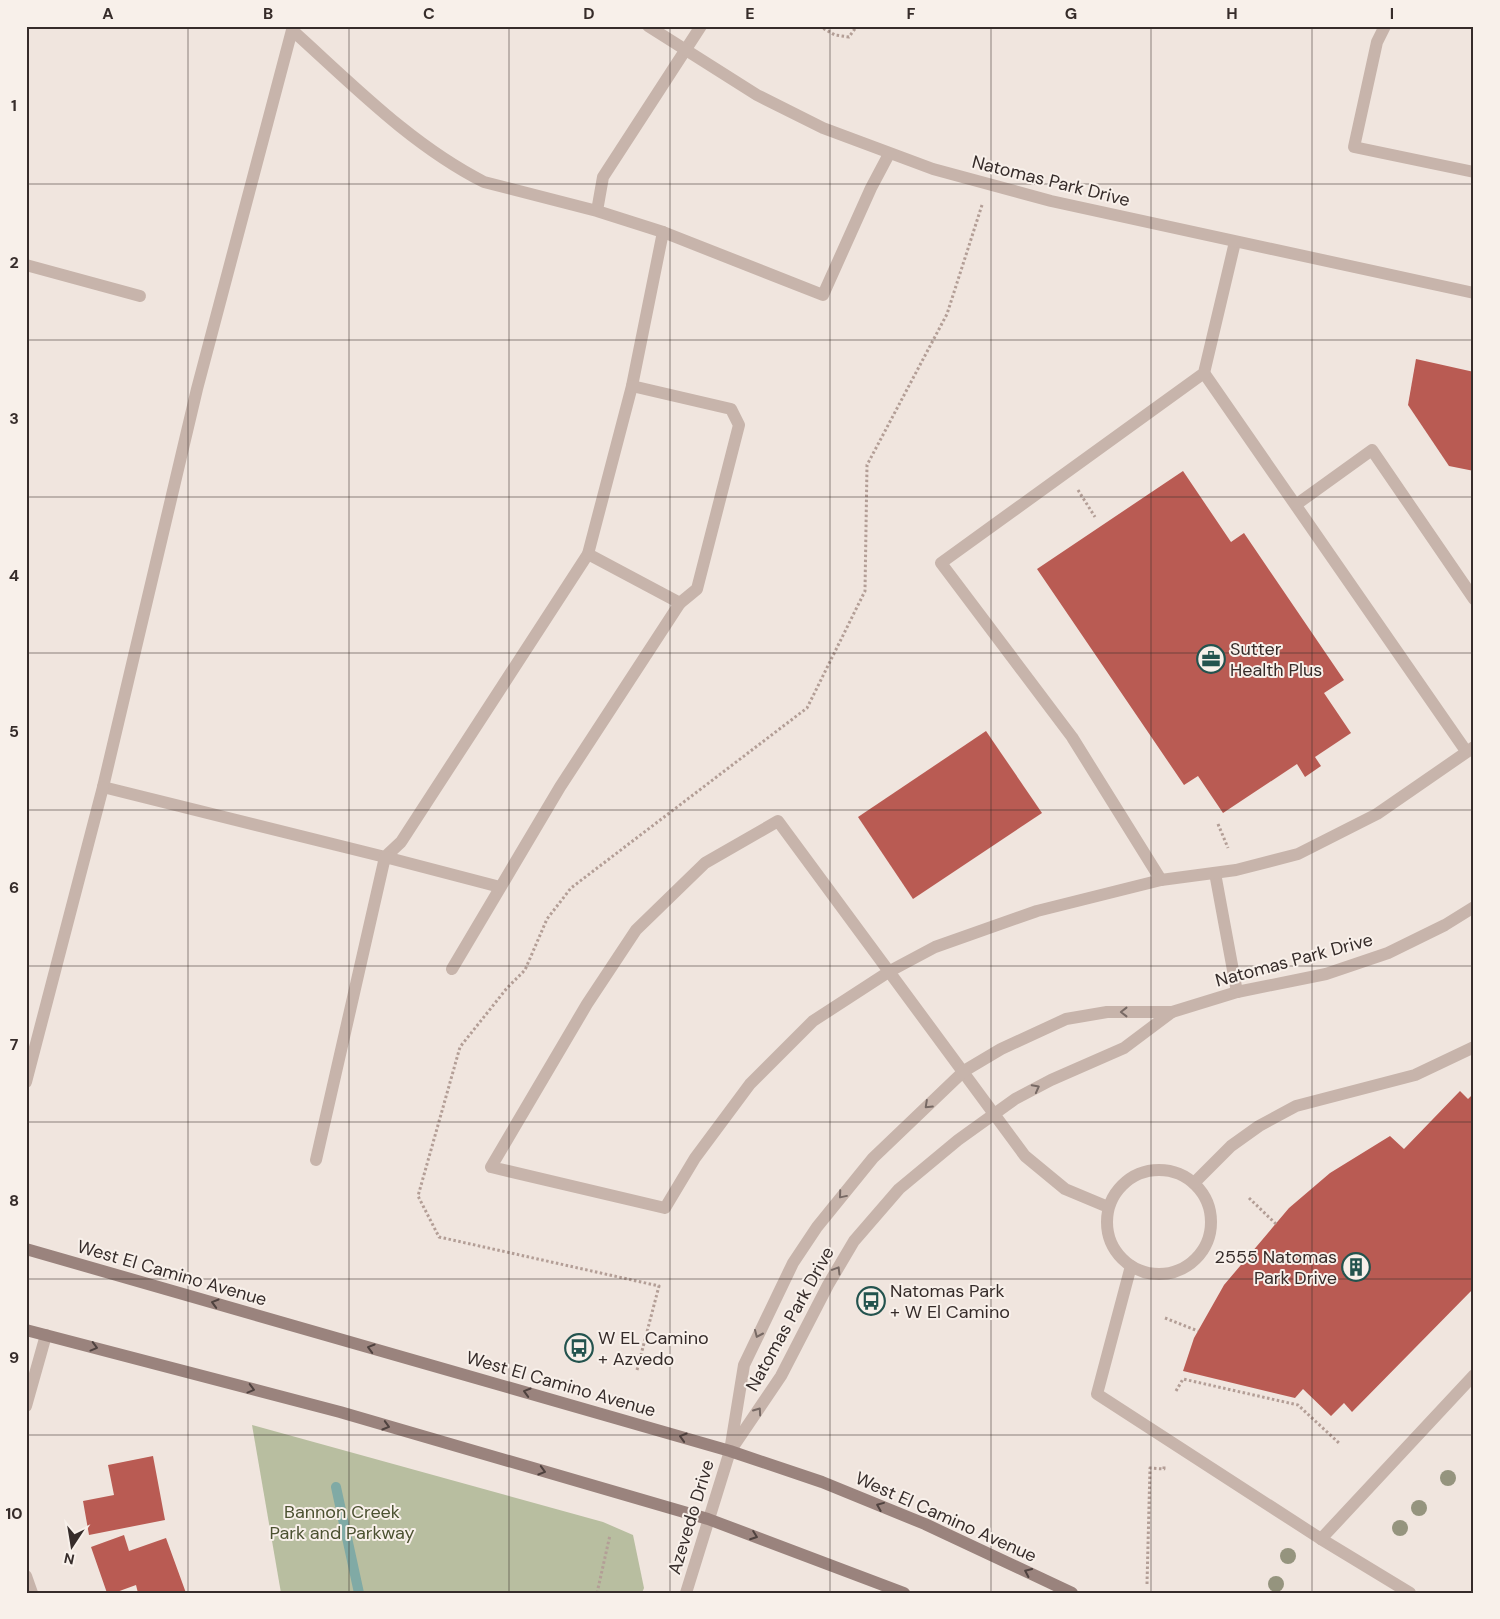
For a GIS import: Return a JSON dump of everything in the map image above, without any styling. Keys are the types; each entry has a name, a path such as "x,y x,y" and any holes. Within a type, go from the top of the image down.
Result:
{"main road":[{"name":"West El Camino Avenue","path":"26,1249 730,1451 822,1482 908,1517 1072,1593"},
{"path":"26,1330 340,1412 708,1519 904,1593"}],"street":[{"name":"Natomas Park Drive","path":"648,26 757,95 823,128 889,154 988,185 1235,242 1474,293"},
{"path":"597,211 603,177 701,26"},
{"path":"1385,26 1376,42 1354,147 1474,172"},
{"path":"26,1082 103,787 197,389 292,30 393,121 484,182 597,211 663,232 823,295 871,188 889,154"},
{"path":"316,1160 385,857 400,842 588,554 632,386 663,232"},
{"path":"1160,880 1072,737 941,563 1204,373 1235,242"},
{"path":"26,265 140,296"},
{"path":"1108,1207 1065,1188 1025,1156 964,1071 890,971 778,821 705,863 636,930 587,1004 490,1167 665,1208 695,1158 750,1084 813,1021 890,971 935,947 1012,918 1160,880 1215,873 1298,854 1377,814 1470,749 1204,373"},
{"path":"452,969 560,787 680,603 697,589 740,425 731,409 632,386"},
{"path":"1296,504 1372,450 1474,598"},
{"path":"588,554 680,603"},
{"path":"103,787 500,887"},
{"path":"1215,873 1237,992"},
{"name":"Natomas Park Drive","path":"730,1451 744,1365 793,1263 817,1226 873,1158 964,1071 1001,1050 1066,1019 1107,1012 1172,1012 1237,992 1326,974 1388,953 1445,925 1474,907"},
{"name":"Natomas Park Drive","path":"730,1451 782,1376 812,1316 854,1241 899,1190 942,1152 994,1113 1051,1080 1124,1048 1172,1012"},
{"path":"1194,1183 1231,1146 1259,1126 1296,1106 1415,1075 1474,1047"},
{"path":"1167,1170 1182,1174 1194,1183 1205,1196 1211,1212 1211,1230 1206,1246 1195,1259 1181,1269 1165,1274 1147,1273 1132,1266 1119,1255 1110,1241 1107,1224 1108,1207 1115,1193 1125,1182 1145,1172 1167,1170"},
{"path":"1132,1266 1097,1394 1321,1539 1410,1593"},
{"path":"26,1406 46,1335"},
{"path":"1321,1539 1474,1375"},
{"name":"Azevedo Drive","path":"686,1593 730,1451"},
{"path":"26,1576 32,1593"}],"path":[{"path":"819,26 835,35 849,37 857,26"},
{"path":"636,1370 659,1286 439,1237 418,1196 460,1047 507,988 525,970 548,919 571,888 807,708 865,591 867,465 947,314 988,185"},
{"path":"1075,486 1095,517"},
{"path":"1218,824 1228,848"},
{"path":"1249,1198 1276,1224"},
{"path":"1166,1318 1198,1331"},
{"path":"1176,1391 1183,1380 1298,1405 1340,1444"},
{"path":"1147,1584 1150,1468 1164,1469 1165,1462"},
{"path":"597,1593 610,1535"}],"green space":[{"name":"Bannon Creek Park and Parkway","path":"252,1425 603,1522 633,1535 644,1588 642,1593 281,1593"}],"building":[{"path":"1416,359 1474,372 1474,471 1449,466 1408,405"},
{"path":"1183,471 1231,542 1244,533 1344,680 1324,693 1351,733 1315,757 1321,766 1305,777 1297,764 1223,813 1198,776 1184,785 1037,569"},
{"path":"986,731 1042,813 913,899 858,817"},
{"name":"2555 Natomas Park Drive","path":"1460,1091 1468,1099 1474,1093 1474,1288 1352,1412 1344,1403 1331,1416 1303,1389 1295,1398 1183,1371 1194,1338 1224,1285 1289,1208 1330,1173 1390,1136 1404,1149"},
{"path":"153,1456 165,1520 89,1535 83,1501 114,1495 108,1465"},
{"path":"124,1535 129,1551 166,1538 186,1593 138,1593 136,1585 114,1593 107,1593 91,1547"}],"waterway":[{"path":"336,1487 359,1593"}],"place":[{"name":"Sutter Health Plus","path":"1211,659"},
{"name":"2555 Natomas Park Drive","path":"1356,1267"},
{"name":"Natomas Park + W El Camino","path":"871,1301"},
{"name":"W EL Camino + Azvedo","path":"579,1348"}]}
